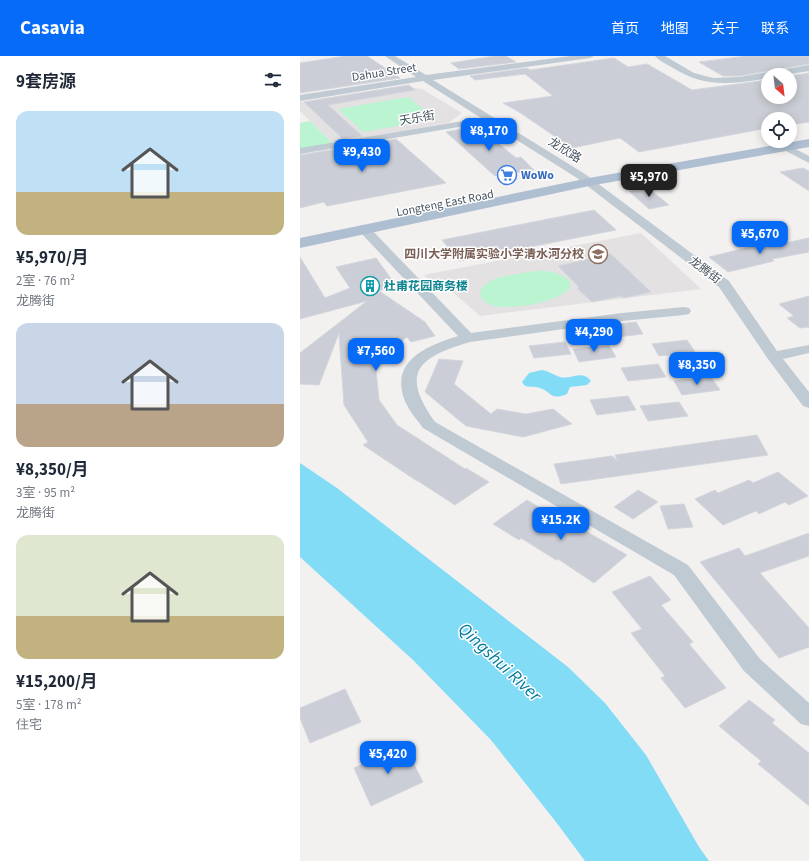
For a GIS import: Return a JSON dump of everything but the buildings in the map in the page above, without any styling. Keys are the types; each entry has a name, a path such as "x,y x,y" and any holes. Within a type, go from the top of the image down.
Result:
{"main road":[{"path":"797,139 809,136"},
{"path":"797,142 809,143"},
{"path":"592,181 761,147"},
{"name":"Longteng East Road","path":"300,243 592,181"},
{"name":"Longteng East Road","path":"300,233 592,181"}],"street":[{"path":"389,56 429,78"},
{"path":"398,56 429,78 592,181"},
{"name":"Dahua Street","path":"300,98 429,78 590,56"},
{"path":"659,56 689,74 703,80 712,81 730,80 809,68"},
{"name":"龙欣路","path":"429,78 490,119 592,181"},
{"name":"天乐街","path":"300,151 490,119"},
{"path":"793,148 809,160"},
{"name":"龙腾街","path":"592,181 724,284 809,403"},
{"path":"364,229 468,338"},
{"path":"684,311 622,317 468,338 445,344 429,352 418,360 411,370 407,380 409,393 416,410 428,424 681,570 752,665 809,717"},
{"path":"774,356 809,349"}],"shaded area":[{"path":"400,86 422,89 462,113 448,123 332,143 300,111 300,102"},
{"name":"四川大学附属实验小学清水河分校","path":"641,233 701,289 480,316 450,290 438,290 424,275"}],"green space":[{"path":"408,97 436,119 363,132 338,109"},
{"path":"310,121 332,143 300,149 300,123"},
{"path":"534,271 558,274 570,282 570,287 557,297 536,304 524,306 495,306 488,304 481,297 481,289 484,285 495,279"}],"water":[{"path":"542,370 564,378 580,375 591,381 587,385 570,387 567,394 557,397 540,388 524,385 522,382 529,373"},
{"name":"Qingshui River","path":"300,463 337,488 568,667 605,703 646,755 699,847 709,861 585,861 491,740 413,660 300,557"}],"place":[{"name":"WoWo","path":"507,175"},
{"name":"四川大学附属实验小学清水河分校","path":"598,254"},
{"name":"杜甫花园商务楼","path":"370,286"}]}
